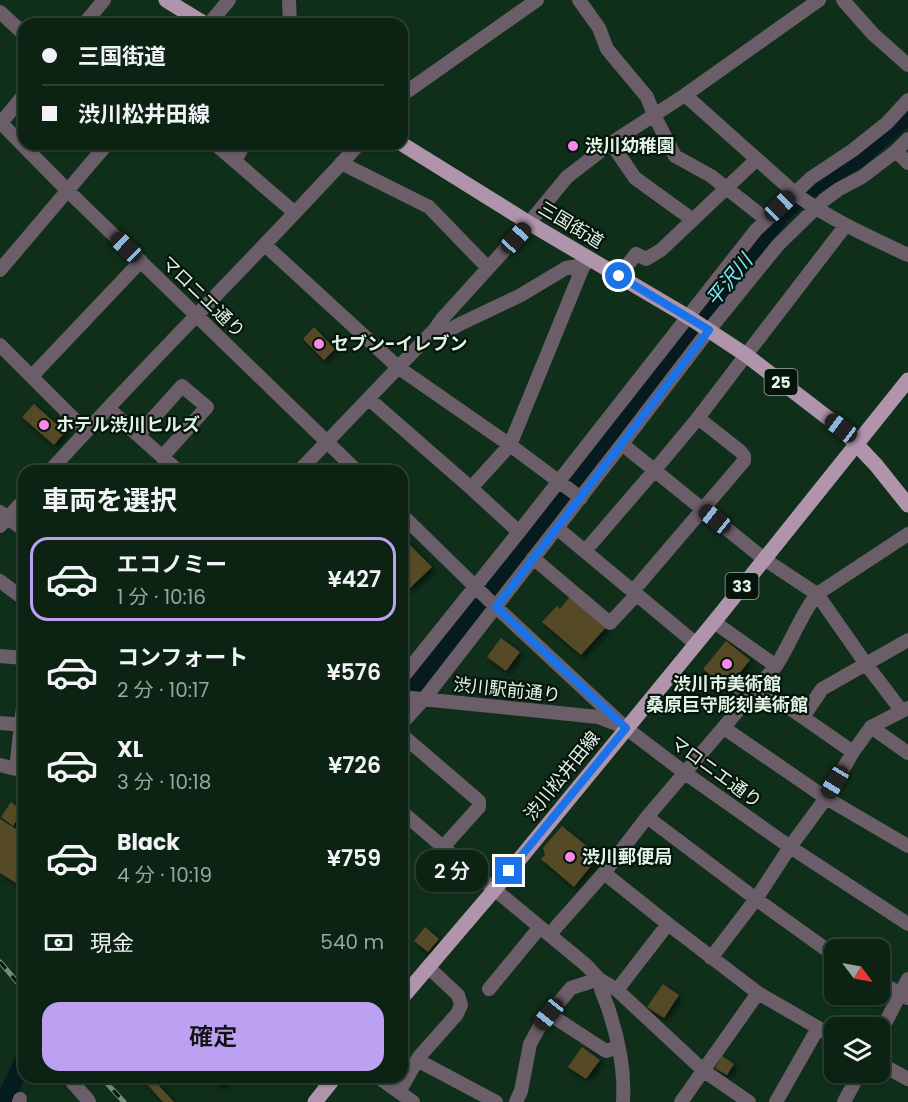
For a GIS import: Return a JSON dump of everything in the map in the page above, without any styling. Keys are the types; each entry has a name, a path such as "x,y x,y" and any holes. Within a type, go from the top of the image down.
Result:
{"main road":[{"path":"165,0 184,5 200,18"},
{"name":"三国街道","path":"408,148 586,261 619,276 746,355 841,428 908,505"},
{"name":"渋川松井田線","path":"408,991 495,889 908,380"},
{"path":"315,1102 325,1083"}],"street":[{"path":"89,18 104,0"},
{"path":"213,18 230,0"},
{"path":"289,0 290,18"},
{"path":"408,91 537,0"},
{"path":"579,0 599,28 607,49 647,97 675,156 711,176 767,219"},
{"path":"305,465 430,334 567,177 611,143 685,95 819,0"},
{"path":"843,0 873,33 908,65"},
{"path":"0,12 18,28"},
{"path":"685,95 795,194 813,207 908,255"},
{"path":"408,716 557,528 578,495 622,444 669,382 697,323 756,230 811,178 853,150 887,123 908,100"},
{"path":"0,123 18,102"},
{"name":"マロニエ通り","path":"0,123 18,141"},
{"path":"408,671 478,589 519,532 560,483 650,366 778,245 813,207 862,177 896,152 908,139"},
{"path":"611,143 634,178 693,220"},
{"name":"マロニエ通り","path":"27,150 351,465"},
{"path":"0,270 102,150"},
{"path":"222,150 295,213"},
{"path":"235,161 241,150"},
{"path":"55,465 353,150"},
{"path":"896,152 908,163"},
{"path":"619,276 636,254 646,259 661,250 758,159"},
{"path":"342,162 429,207 488,268"},
{"path":"585,551 698,418 846,225"},
{"path":"265,244 399,368 578,495"},
{"path":"32,376 141,261"},
{"path":"430,334 444,333 521,296 566,267 586,261"},
{"path":"471,488 510,445 586,261"},
{"path":"0,345 86,431"},
{"path":"650,366 669,382"},
{"path":"138,435 182,386 207,407 162,456"},
{"path":"369,399 519,532"},
{"path":"109,409 172,465"},
{"path":"533,558 610,623 744,461 744,456 740,451 698,418"},
{"path":"622,444 764,559 817,594 866,664 905,709 871,727 853,752 826,798 756,899 711,958"},
{"path":"18,505 3,519 18,527"},
{"path":"408,521 478,589"},
{"path":"557,528 695,643"},
{"path":"489,988 604,873 647,817 759,687 788,647 807,607 817,594 908,534"},
{"path":"0,580 18,594"},
{"name":"マロニエ通り","path":"478,589 626,728 790,847 908,924"},
{"path":"714,621 776,666"},
{"path":"803,717 822,689 908,640"},
{"path":"0,656 18,658"},
{"path":"759,687 853,752"},
{"name":"渋川駅前通り","path":"408,698 598,717 626,728"},
{"path":"0,723 18,725"},
{"path":"871,727 908,753"},
{"path":"724,728 826,798 908,846"},
{"path":"408,740 479,801 479,807 443,848"},
{"path":"0,765 18,770"},
{"path":"408,817 545,930 599,979 617,990 704,1071 749,1102"},
{"path":"647,817 824,947"},
{"path":"604,873 758,993 824,1031"},
{"path":"617,990 668,924"},
{"path":"408,1076 417,1060 457,1014 461,1005 458,995 428,967"},
{"path":"516,1102 521,1091 530,1044 541,1024 571,988 599,979"},
{"path":"599,979 600,990 609,1011 618,1047 624,1085 623,1102"},
{"path":"890,1018 904,996 908,979"},
{"path":"890,988 904,996"},
{"path":"681,1102 758,993"},
{"path":"549,1014 606,1051 618,1047"},
{"path":"776,1102 818,1028"},
{"path":"417,1060 496,1102"},
{"path":"890,1069 908,1079"},
{"path":"73,1083 89,1102"},
{"path":"386,1083 413,1102"},
{"path":"399,1092 404,1083"},
{"path":"844,1102 854,1083"}],"building":[{"name":"セブン-イレブン","path":"314,327 335,349 324,360 303,339"},
{"name":"ホテル渋川ヒルズ","path":"34,404 65,432 54,445 22,417"},
{"path":"408,543 432,567 408,588"},
{"path":"572,594 608,625 581,655 542,622 557,606 560,609"},
{"path":"501,638 520,652 506,671 487,657"},
{"name":"渋川市美術館 桑原巨守彫刻美術館","path":"726,641 750,660 731,684 741,692 737,696 703,669"},
{"path":"11,802 18,807 18,818 13,826 1,817"},
{"path":"0,819 18,830 18,884 0,873"},
{"name":"渋川郵便局","path":"562,826 599,856 574,887 541,859 545,855 543,848"},
{"path":"425,927 439,939 428,952 414,941"},
{"path":"663,984 679,995 664,1018 647,1007"},
{"path":"582,1047 600,1060 586,1079 568,1067"},
{"path":"722,1056 734,1064 727,1075 715,1068"},
{"path":"157,1083 174,1102 163,1102 147,1084"}],"waterway":[{"name":"平沢川","path":"408,693 559,502 702,313 785,211 818,183 858,159 908,115"},
{"name":"平沢川","path":"4,1102 18,1073"}],"railway":[{"path":"0,962 18,983"},
{"path":"107,1083 124,1102"}],"place":[{"name":"渋川幼稚園","path":"573,146"},
{"name":"セブン-イレブン","path":"319,344"},
{"name":"ホテル渋川ヒルズ","path":"44,425"},
{"name":"渋川市美術館 桑原巨守彫刻美術館","path":"727,664"},
{"name":"渋川郵便局","path":"570,857"}],"route":[{"path":"509,871 626,728 496,607 709,330 619,276"}]}
